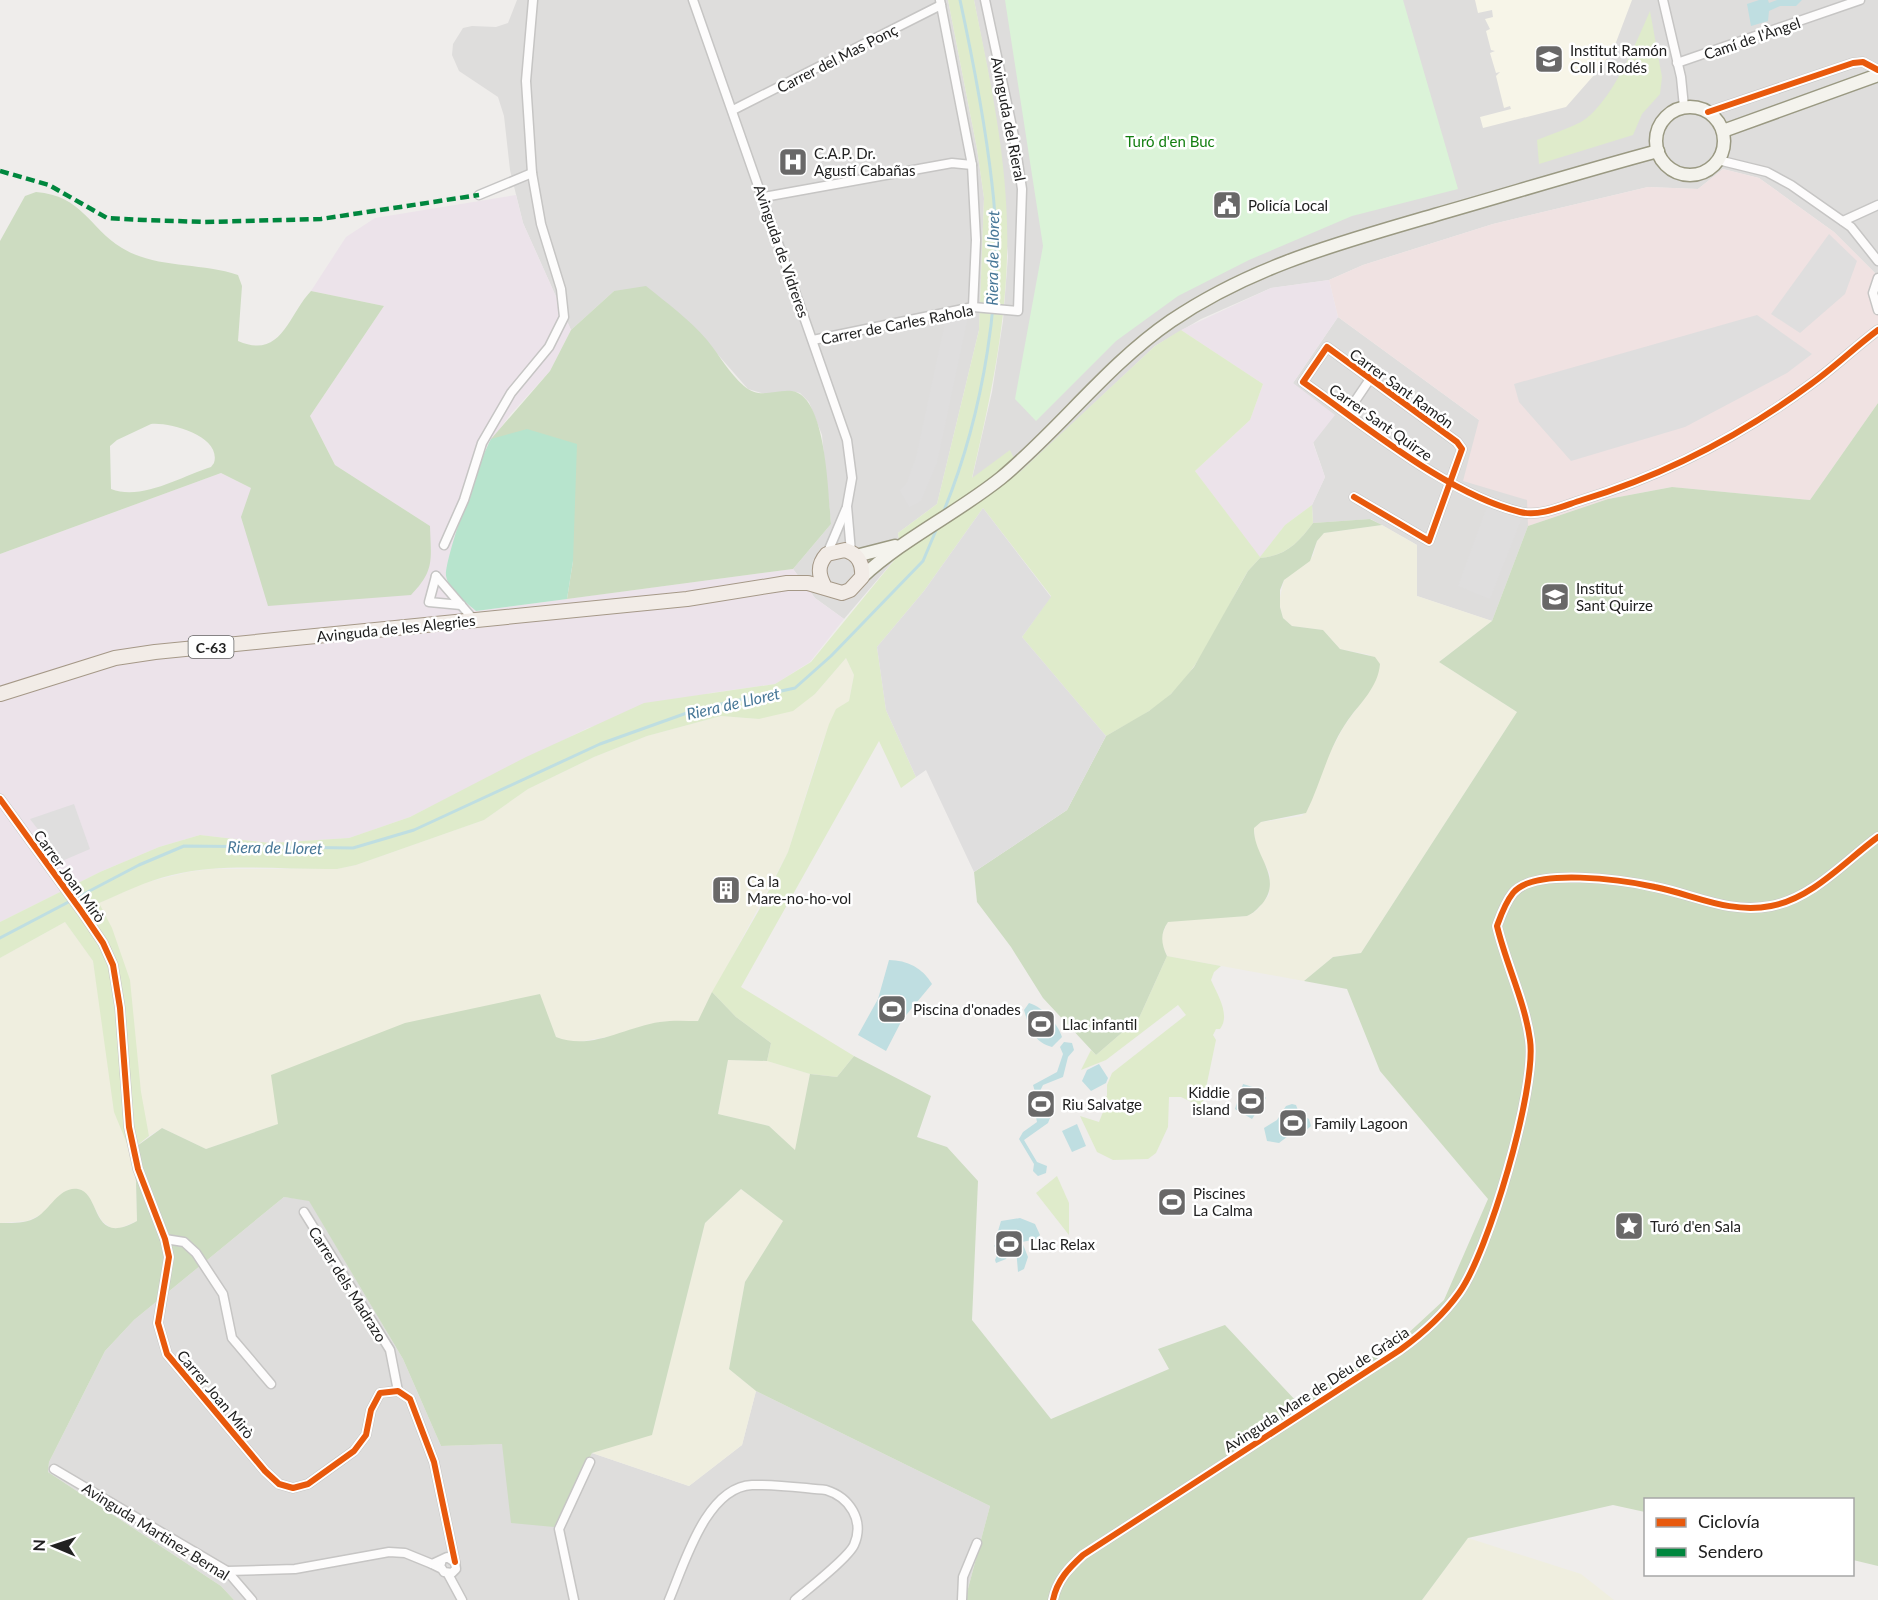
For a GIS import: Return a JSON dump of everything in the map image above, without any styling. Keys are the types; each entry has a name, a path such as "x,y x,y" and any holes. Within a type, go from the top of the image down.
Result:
{"main road":[{"path":"1723,131 1878,75"},
{"path":"1684,107 1693,107 1708,112 1716,118 1723,131 1723,151 1719,160 1701,173 1685,175 1670,169 1658,152 1656,137 1661,123 1671,113 1684,107"},
{"path":"902,544 853,554 838,549 823,560 821,580 833,591 850,590 902,544 975,499 1008,472 1127,356 1168,323 1239,280 1310,251 1658,152"},
{"path":"853,554 860,562 862,577"},
{"name":"C-63","path":"787,583 823,560"},
{"name":"C-63","path":"787,583 825,586"},
{"name":"Avinguda de les Alegries","path":"3,695 115,658 687,599 787,583"}],"street":[{"path":"444,545 460,509 482,443 511,393 549,347 564,317 561,289 541,224 532,173 526,81 533,0"},
{"name":"Avinguda de Vidreres","path":"693,0 734,110 848,440 852,478 847,506 823,560"},
{"name":"Avinguda del Rieral","path":"985,0 1014,136 1022,189 1018,311"},
{"path":"1663,0 1684,107"},
{"name":"Camí de l'Àngel","path":"1677,63 1860,0"},
{"path":"940,3 972,165 976,240 976,308"},
{"name":"Carrer del Mas Ponç","path":"734,110 940,3"},
{"path":"1708,112 1853,63 1863,62 1878,70"},
{"path":"1719,160 1767,172 1851,227 1878,261"},
{"path":"764,197 952,163 972,165"},
{"path":"479,195 532,173"},
{"path":"1843,221 1878,205"},
{"path":"1878,278 1873,293 1878,310"},
{"name":"Carrer de Carles Rahola","path":"813,340 976,308 1018,311"},
{"name":"Carrer Sant Quirze","path":"1327,347 1303,382 1450,484 1510,509 1529,513 1554,508 1636,481 1699,453 1755,422 1812,384 1878,330"},
{"name":"Carrer Sant Ramón","path":"1327,347 1458,442 1462,449 1450,484"},
{"path":"1347,413 1370,379"},
{"path":"1354,497 1429,541 1450,484"},
{"name":"Avinguda de Vidreres","path":"847,506 853,554"},
{"path":"461,605 429,602 436,576 474,620"},
{"name":"Carrer Joan Mirò","path":"0,799 82,912 103,944 113,965 120,1008 129,1127 138,1169 165,1239 169,1257 158,1323 167,1354 279,1484 293,1488 308,1484 354,1450 366,1435 371,1410 380,1393 398,1391"},
{"name":"Avinguda Mare de Déu de Gràcia","path":"1053,1600 1055,1590 1066,1571 1083,1555 1416,1339 1459,1293 1485,1241 1525,1101 1530,1072 1530,1041 1497,926 1514,892 1529,882 1603,879 1658,887 1711,904 1738,908 1772,906 1806,893 1878,837"},
{"name":"Carrer dels Madrazo","path":"304,1212 390,1350 398,1391"},
{"path":"165,1239 184,1242 196,1253 223,1294 232,1338 271,1384"},
{"path":"398,1391 410,1399 434,1462 452,1544 446,1565 460,1596"},
{"path":"574,1600 559,1529 590,1462"},
{"name":"Avinguda Martinez Bernal","path":"54,1469 227,1572 252,1600"},
{"path":"669,1600 708,1515 718,1501 732,1491 750,1485 826,1490 848,1501 855,1514 857,1530 854,1546 795,1600"},
{"path":"962,1600 963,1577 977,1543"},
{"path":"227,1572 295,1569 389,1552 405,1553 446,1565"}],"shaded area":[{"path":"517,0 948,0 977,149 984,198 979,330 937,504 898,533 901,552 844,619 815,598 793,569 831,524 822,435 809,402 800,393 792,391 765,394 748,389 692,325 614,291 571,330 523,223 510,170 504,116 498,97 459,71 452,55 453,44 463,28 496,27 508,23"},
{"path":"974,0 1878,0 1878,276 1834,232 1759,178 1723,169 1698,189 1648,187 1493,224 1363,265 1329,280 1271,288 1201,319 1155,346 1020,473 1010,451 972,479 992,392 1003,321 1008,256 989,77"},
{"name":"Institut Ramón Coll i Rodés","path":"1475,0 1632,0 1615,45 1602,66 1566,107 1483,128 1480,117 1511,109 1510,106 1504,108 1496,76 1500,72 1496,73 1490,53 1495,51 1491,50 1486,31 1490,29 1485,19 1493,17 1492,10 1478,13"},
{"path":"1723,169 1759,178 1834,232 1878,276 1878,403 1810,500 1672,487 1608,499 1528,526 1527,500 1463,481 1479,420 1338,317 1329,280 1363,265 1493,224 1648,187 1698,189"},
{"path":"516,195 523,223 571,330 550,371 509,416 482,454 446,576 453,591 476,611 793,569 815,598 844,619 810,662 775,684 710,693 588,728 410,817 349,838 270,843 200,835 159,847 100,872 0,922 0,554 221,473 251,488 430,526 335,465 310,416 384,306 311,291 346,237 375,218"},
{"path":"1829,234 1857,261 1845,294 1800,333 1771,314"},
{"path":"1329,280 1338,317 1293,383 1335,415 1313,443 1325,477 1312,505 1285,525 1260,558 1195,471 1250,420 1263,384 1181,330 1271,288"},
{"path":"1757,315 1812,354 1787,373 1685,427 1571,461 1519,402 1514,384"},
{"path":"968,317 937,463 921,501 909,507 899,490 906,484 916,457 945,322"},
{"path":"1338,317 1479,420 1528,500 1528,526 1492,621 1417,596 1417,545 1371,519 1313,523 1312,505 1325,477 1293,383"},
{"path":"1487,506 1522,518 1490,599 1458,586"},
{"path":"983,508 1051,597 1022,637 1106,736 1067,810 974,872 926,770 916,777 886,710 877,647 924,591"},
{"path":"1382,525 1417,545 1417,596 1492,621 1439,662 1517,712 1361,953 1333,957 1304,981 1167,956 1162,944 1162,935 1168,921 1247,916 1256,911 1269,895 1270,874 1255,845 1254,828 1261,822 1302,816 1308,809 1325,762 1344,726 1372,688 1370,655 1340,649 1323,630 1292,626 1283,618 1279,602 1284,580 1313,556 1317,541 1324,533"},
{"path":"846,658 854,675 849,701 836,710 821,746 788,852 698,1021 660,1022 624,1034 572,1043 556,1037 539,994 278,1124 206,1149 162,1128 149,1136 99,903 144,883 188,872 212,869 337,869 356,865 484,820 528,789 594,757 647,736 721,716 759,719 815,694"},
{"path":"74,804 90,849 62,861 30,819"},
{"path":"65,922 93,961 103,1022 136,1181 137,1221 120,1228 111,1228 102,1221 87,1194 27,1221 0,1223 0,958"},
{"path":"728,1060 767,1061 810,1074 796,1151 769,1126 718,1114"},
{"path":"741,1189 783,1221 745,1282 729,1369 756,1391 742,1445 689,1486 592,1453 652,1434 705,1223"},
{"path":"284,1197 309,1200 403,1359 441,1446 502,1444 554,1526 592,1453 689,1486 742,1445 756,1391 990,1506 965,1600 234,1600 221,1586 48,1472 49,1462 105,1351 134,1320"},
{"path":"1468,1538 1581,1574 1614,1600 1422,1600"}],"green space":[{"path":"948,0 974,0 998,128 1007,225 1006,285 1000,341 972,478 1010,450 1020,472 1155,346 1181,330 1263,384 1250,420 1195,471 1260,557 1285,525 1312,505 1313,523 1291,547 1269,557 1260,558 1248,571 1205,650 1172,693 1149,711 1106,736 1022,637 1051,596 983,508 924,591 877,647 886,710 916,777 901,788 879,741 741,987 854,1056 837,1077 810,1074 767,1061 771,1043 736,1017 712,992 759,910 788,852 829,724 836,709 849,701 854,675 846,658 815,694 793,711 759,719 721,716 647,736 594,757 528,789 484,820 356,865 337,869 233,868 192,871 153,880 99,903 112,928 130,980 141,1092 149,1136 130,1151 114,1112 93,961 65,922 0,958 0,922 100,872 159,847 200,835 270,843 349,838 410,817 526,757 644,703 775,684 811,662 901,552 898,533 937,504 979,330 984,198 977,149"},
{"name":"Turó d'en Buc","path":"1005,0 1403,0 1458,189 1352,216 1249,260 1178,296 1116,341 1036,421 1015,399 1043,246"},
{"path":"1650,11 1662,77 1660,94 1642,114 1633,135 1539,164 1537,140 1581,122 1602,102 1622,72"},
{"path":"36,192 64,199 84,214 110,240 135,255 238,275 242,286 238,341 265,345 274,340 311,291 384,306 310,416 335,465 430,526 430,564 424,578 411,595 268,606 241,517 251,488 221,473 0,554 0,241 25,196","holes":["151,424 181,428 203,438 214,453 214,463 211,467 149,490 123,492 111,489 110,446 117,440"]},
{"path":"646,286 700,332 744,386 762,393 792,391 804,397 812,410 824,448 831,524 793,569 567,599 573,561 491,439 550,371 571,330 614,291"},
{"path":"1878,403 1878,1566 1854,1560 1854,1498 1644,1498 1644,1512 1613,1505 1468,1538 1422,1600 965,1600 990,1506 756,1391 729,1369 745,1282 783,1221 741,1189 705,1223 652,1435 592,1453 554,1527 511,1523 502,1444 441,1446 403,1359 309,1201 284,1197 134,1320 105,1351 49,1462 48,1472 221,1586 234,1600 0,1600 0,1223 19,1223 33,1219 61,1194 72,1189 85,1193 104,1224 111,1228 122,1227 137,1221 136,1181 130,1151 162,1128 206,1149 278,1124 271,1075 405,1023 540,994 556,1037 569,1041 582,1041 608,1037 660,1022 698,1021 712,992 736,1017 771,1043 767,1061 728,1060 718,1114 769,1126 795,1150 810,1074 837,1077 854,1056 931,1096 917,1137 947,1147 978,1181 972,1320 1051,1419 1169,1369 1158,1349 1225,1325 1297,1402 1403,1338 1444,1300 1488,1199 1380,1071 1347,989 1304,981 1333,957 1361,953 1517,712 1439,662 1492,621 1528,526 1608,499 1672,487 1810,500"},
{"path":"527,429 577,444 573,561 567,599 476,611 458,596 448,581 446,576 451,550 472,486 491,439"},
{"path":"1370,519 1382,525 1324,533 1317,541 1310,561 1284,580 1280,590 1280,607 1283,618 1292,626 1323,630 1340,649 1375,657 1380,664 1372,687 1335,742 1306,813 1261,822 1254,828 1258,848 1269,875 1268,894 1262,904 1247,916 1168,922 1162,939 1167,956 1139,1018 1096,1055 1043,998 1011,947 977,902 974,872 1067,810 1106,736 1149,711 1171,694 1194,667 1248,571 1260,558 1269,557 1291,547 1313,523"},
{"path":"1167,956 1221,966 1214,972 1211,980 1222,1005 1224,1017 1220,1029 1216,1029 1213,1035 1216,1040 1202,1107 1181,1097 1169,1097 1168,1127 1156,1153 1148,1159 1113,1160 1097,1152 1080,1116 1099,1122 1103,1112 1101,1099 1107,1096 1107,1085 1112,1073 1186,1015 1178,1005 1106,1060 1081,1070 1091,1050 1096,1055 1139,1018"},
{"path":"1057,1176 1069,1203 1069,1235 1036,1193"}],"water":[{"path":"1768,0 1769,3 1777,0 1802,0 1796,6 1780,6 1769,11 1768,21 1751,26 1747,4"},
{"name":"Piscina d'onades","path":"889,960 914,966 932,984 902,1020 886,1051 858,1035 878,999"},
{"name":"Llac infantil","path":"1029,1003 1045,1012 1060,1032 1062,1037 1052,1047 1040,1042 1030,1028 1024,1010"},
{"name":"Riu Salvatge","path":"1064,1042 1072,1043 1074,1050 1068,1057 1063,1077 1043,1085 1040,1091 1050,1118 1048,1123 1024,1140 1037,1162 1047,1166 1046,1173 1038,1176 1033,1171 1034,1164 1019,1139 1023,1132 1037,1122 1036,1117 1041,1112 1033,1085 1057,1072 1063,1054 1060,1047"},
{"path":"1099,1064 1108,1078 1106,1083 1091,1091 1082,1081 1087,1070"},
{"name":"Kiddie island","path":"1243,1084 1259,1089 1266,1098 1252,1119 1235,1109"},
{"name":"Family Lagoon","path":"1296,1105 1299,1113 1309,1119 1311,1126 1304,1132 1296,1130 1279,1143 1267,1141 1264,1128 1277,1120 1286,1106"},
{"path":"1077,1124 1086,1146 1072,1152 1062,1131"},
{"name":"Llac Relax","path":"1020,1218 1035,1224 1040,1235 1037,1239 1022,1242 1028,1257 1024,1269 1018,1272 1016,1248 1013,1246 1006,1259 996,1263 999,1251 994,1246 998,1240 1008,1239 1007,1235 998,1231 1001,1221"}],"waterway":[{"name":"Riera de Lloret","path":"943,513 957,475 980,394 993,309 995,266 995,224 989,161 960,0"},
{"name":"Riera de Lloret","path":"0,938 139,865 184,846 353,848 414,830 600,744 698,709 795,688 831,656 923,561 937,528"}],"marked path":[{"path":"0,171 49,185 107,218 144,220 205,222 321,219 479,195"}],"cycle path":[{"path":"1708,112 1853,63 1863,62 1878,70"},
{"path":"1354,497 1429,541 1462,449 1457,442 1327,347 1303,382 1436,475 1464,490 1492,503 1520,512 1535,513 1559,508 1613,490 1672,466 1730,437 1785,403 1878,330"},
{"path":"0,799 82,912 103,943 113,965 120,1008 129,1127 138,1169 165,1239 169,1257 158,1323 167,1354 265,1471 279,1484 293,1488 308,1484 354,1451 366,1435 371,1410 380,1393 398,1391 410,1399 434,1462 455,1562"},
{"path":"1053,1600 1061,1580 1083,1555 1400,1350 1447,1309 1459,1293 1471,1273 1496,1208 1508,1170 1526,1094 1530,1063 1528,1026 1497,926 1505,905 1513,893 1524,885 1540,880 1602,879 1670,890 1726,906 1741,908 1771,906 1786,902 1815,887 1878,837"}],"place":[{"name":"Institut Ramón Coll i Rodés","path":"1549,59"},
{"name":"C.A.P. Dr. Agustí Cabañas","path":"793,162"},
{"name":"Policía Local","path":"1227,205"},
{"name":"Institut Sant Quirze","path":"1555,597"},
{"name":"Ca la Mare-no-ho-vol","path":"726,890"},
{"name":"Piscina d'onades","path":"892,1009"},
{"name":"Llac infantil","path":"1041,1024"},
{"name":"Kiddie island","path":"1251,1101"},
{"name":"Riu Salvatge","path":"1041,1104"},
{"name":"Family Lagoon","path":"1293,1123"},
{"name":"Piscines La Calma","path":"1172,1202"},
{"name":"Turó d'en Sala","path":"1629,1226"},
{"name":"Llac Relax","path":"1009,1244"}]}
